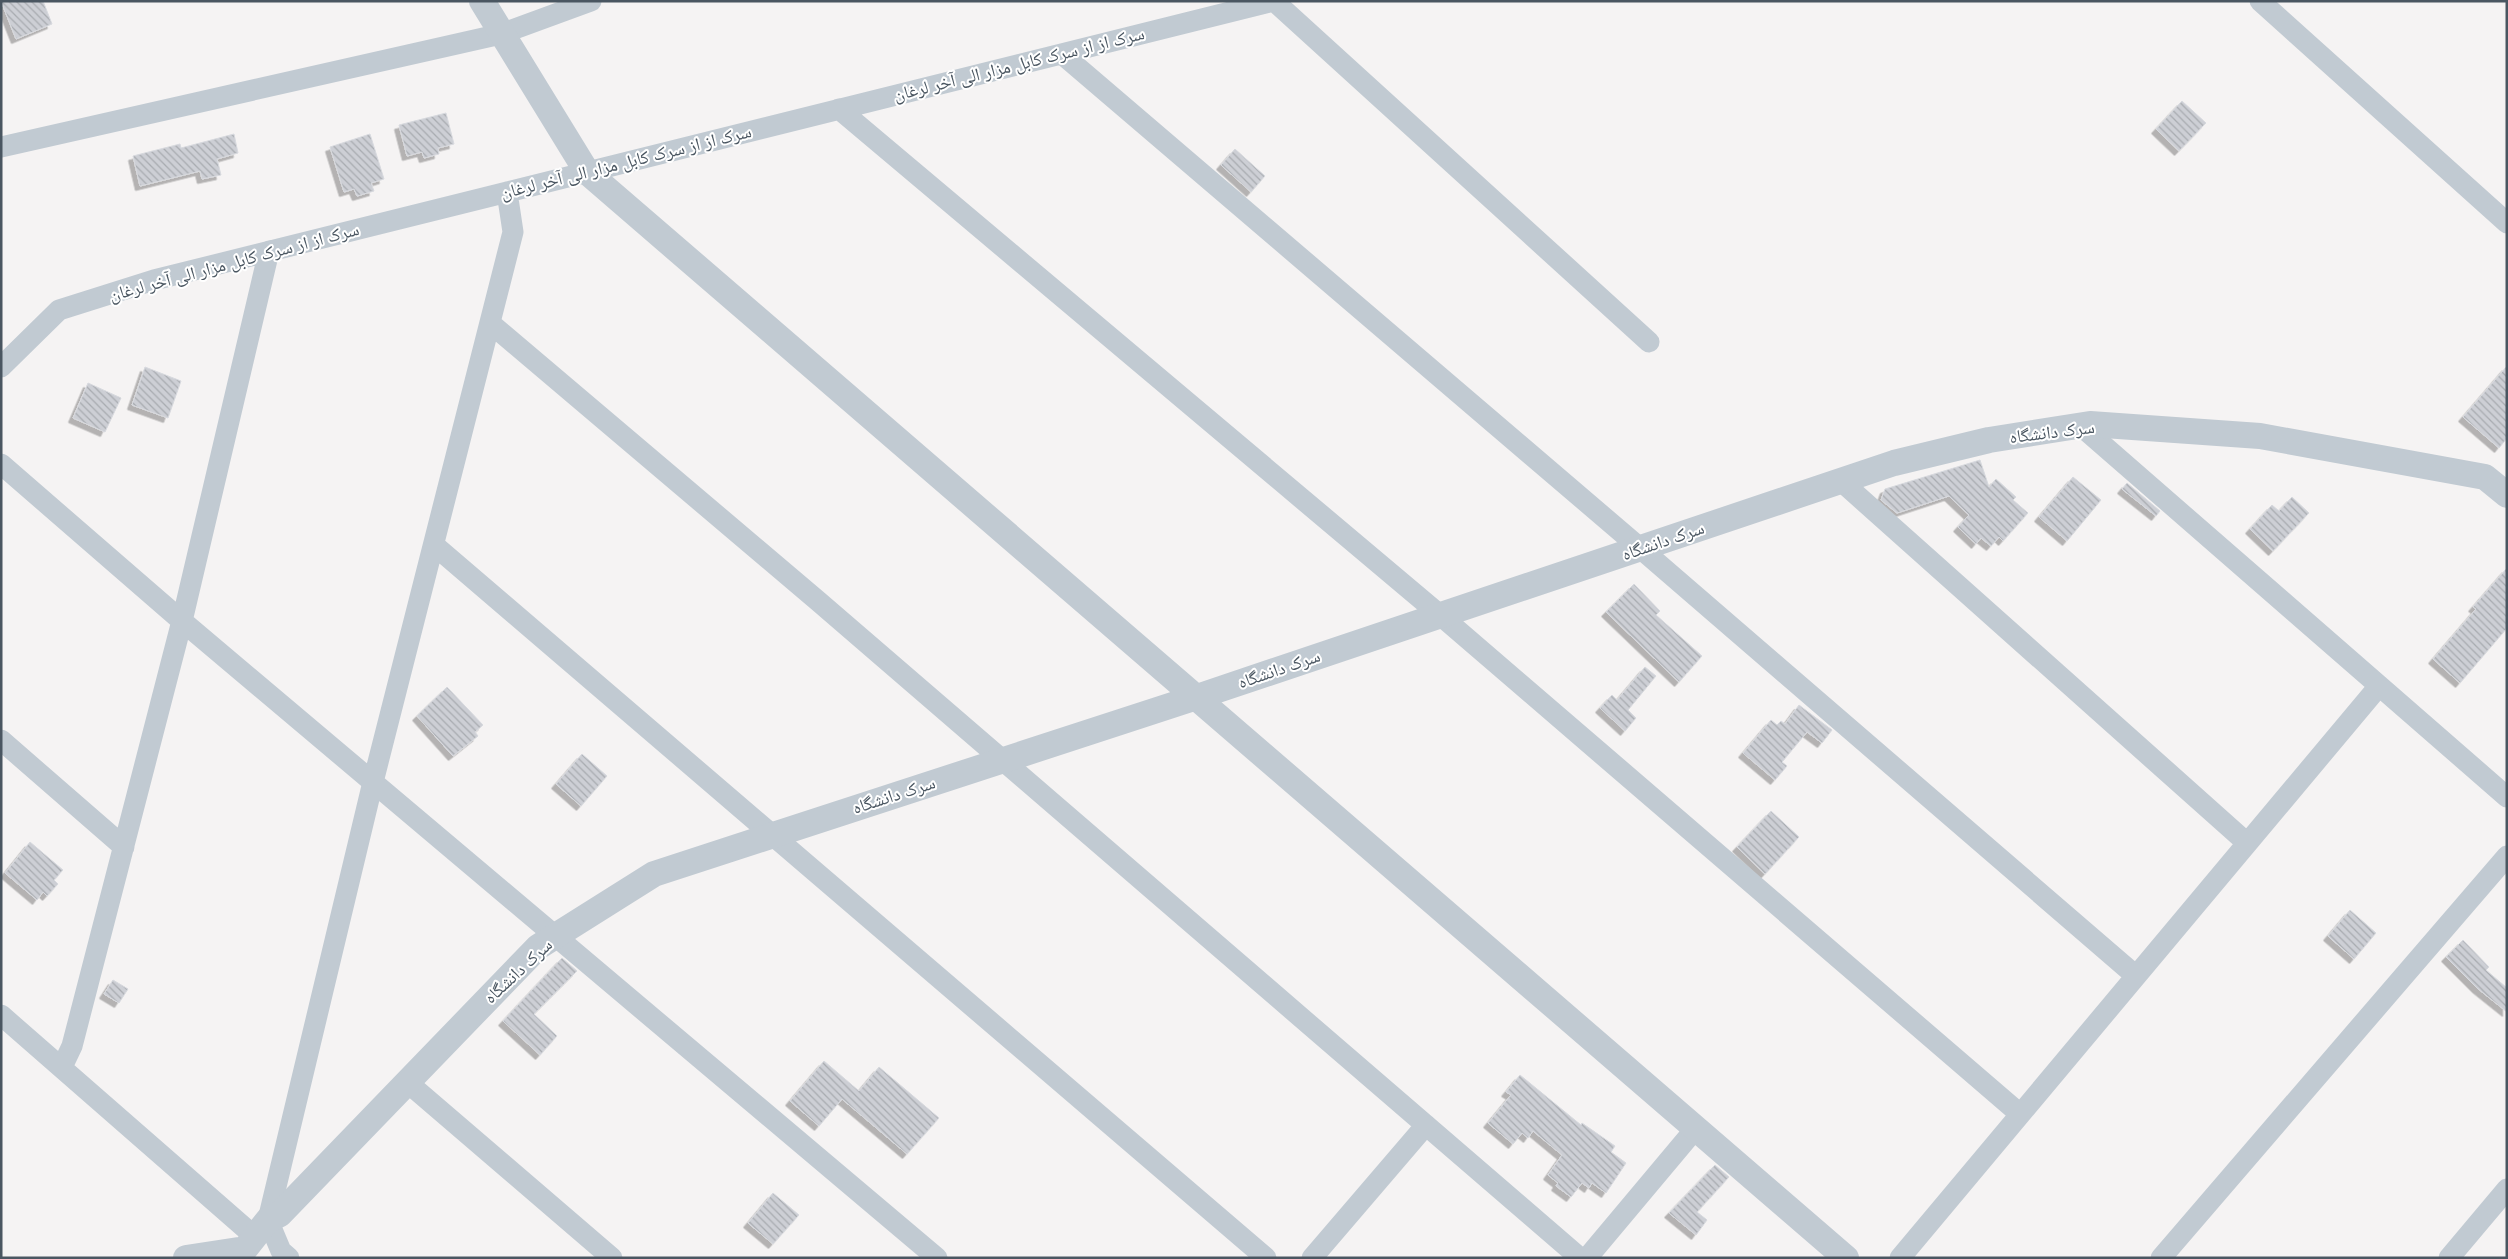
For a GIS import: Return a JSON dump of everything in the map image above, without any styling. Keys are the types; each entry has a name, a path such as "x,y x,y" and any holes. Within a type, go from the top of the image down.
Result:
{"street":[{"path":"482,1 587,172 1846,1258"},
{"path":"1,147 501,34 591,1"},
{"path":"1274,1 1650,342"},
{"name":"سرک از از سرک کابل مزار الی آخر لرغان","path":"1,367 59,310 154,280 1274,1"},
{"path":"2260,1 2507,223"},
{"path":"1062,54 1640,548 2136,976"},
{"path":"839,109 1440,615 2020,1114"},
{"path":"253,1240 373,782 513,232 507,192"},
{"path":"62,1067 72,1046 182,621 270,251"},
{"path":"490,323 1002,760 1580,1258"},
{"name":"سرک دانشگاه","path":"186,1258 253,1240 538,947 654,874 1196,697 1841,480 1894,463 1989,440 2090,424 2260,436 2485,477 2507,495"},
{"path":"2082,426 2507,797"},
{"path":"1,464 182,621 937,1258"},
{"path":"1841,480 2247,843"},
{"path":"434,545 1266,1258"},
{"path":"1900,1258 2380,686"},
{"path":"1,740 124,847"},
{"path":"2161,1258 2507,856"},
{"path":"1,1016 62,1067 253,1240 281,1251 289,1258"},
{"path":"407,1082 612,1258"},
{"path":"1312,1258 1426,1125"},
{"path":"1587,1258 1696,1128"},
{"path":"2449,1258 2507,1189"}],"building":[{"path":"1,1 43,1 52,24 16,39"},
{"path":"2182,101 2206,123 2179,151 2156,129"},
{"path":"446,113 454,144 438,148 439,154 424,158 422,152 407,156 399,125"},
{"path":"234,134 238,153 217,159 221,175 202,179 200,171 140,186 133,156 180,144 181,148"},
{"path":"370,134 384,179 371,183 374,191 357,196 354,189 344,192 330,147"},
{"path":"1235,149 1265,176 1251,192 1221,165"},
{"path":"2507,366 2507,438 2499,448 2463,417"},
{"path":"145,367 181,381 168,418 132,405"},
{"path":"88,383 121,398 105,432 73,418"},
{"path":"1980,460 1989,487 1996,479 2016,497 2013,500 2028,513 2003,541 1999,537 1991,546 1981,538 1976,544 1958,527 1969,515 1949,496 1897,513 1881,500 1885,489"},
{"path":"2073,477 2101,500 2067,541 2039,517"},
{"path":"2127,483 2160,511 2156,516 2122,489"},
{"path":"2292,497 2309,513 2273,551 2250,529 2272,505 2279,511"},
{"path":"2507,568 2507,628 2460,683 2433,659 2476,609 2473,607"},
{"path":"1634,584 1660,611 1656,615 1702,656 1679,682 1606,612"},
{"path":"1645,667 1656,676 1628,710 1636,718 1625,731 1600,708 1612,695 1617,700"},
{"path":"447,687 483,725 475,732 478,736 453,756 417,716"},
{"path":"1799,705 1832,730 1822,743 1807,732 1782,762 1787,766 1775,780 1743,753 1771,720 1777,725 1781,721 1785,724"},
{"path":"582,754 607,776 581,806 556,784"},
{"path":"1771,811 1799,837 1765,874 1737,847"},
{"path":"30,842 63,870 54,880 58,884 47,896 43,892 37,900 5,873"},
{"path":"2350,910 2376,933 2354,959 2328,936"},
{"path":"2463,940 2489,967 2486,970 2507,988 2507,1012 2477,988 2446,957"},
{"path":"562,958 577,971 534,1014 557,1036 540,1055 503,1021"},
{"path":"113,980 128,989 119,1003 104,994"},
{"path":"824,1061 859,1091 879,1067 939,1118 907,1154 842,1099 819,1126 790,1101"},
{"path":"1520,1075 1581,1125 1582,1123 1615,1146 1611,1152 1626,1163 1606,1193 1592,1183 1589,1188 1582,1183 1571,1197 1556,1186 1558,1183 1548,1175 1562,1155 1533,1131 1528,1138 1522,1133 1513,1144 1488,1123 1511,1095 1506,1092"},
{"path":"1715,1165 1729,1177 1697,1212 1707,1220 1696,1235 1669,1213"},
{"path":"773,1193 799,1215 773,1244 748,1223"}]}
